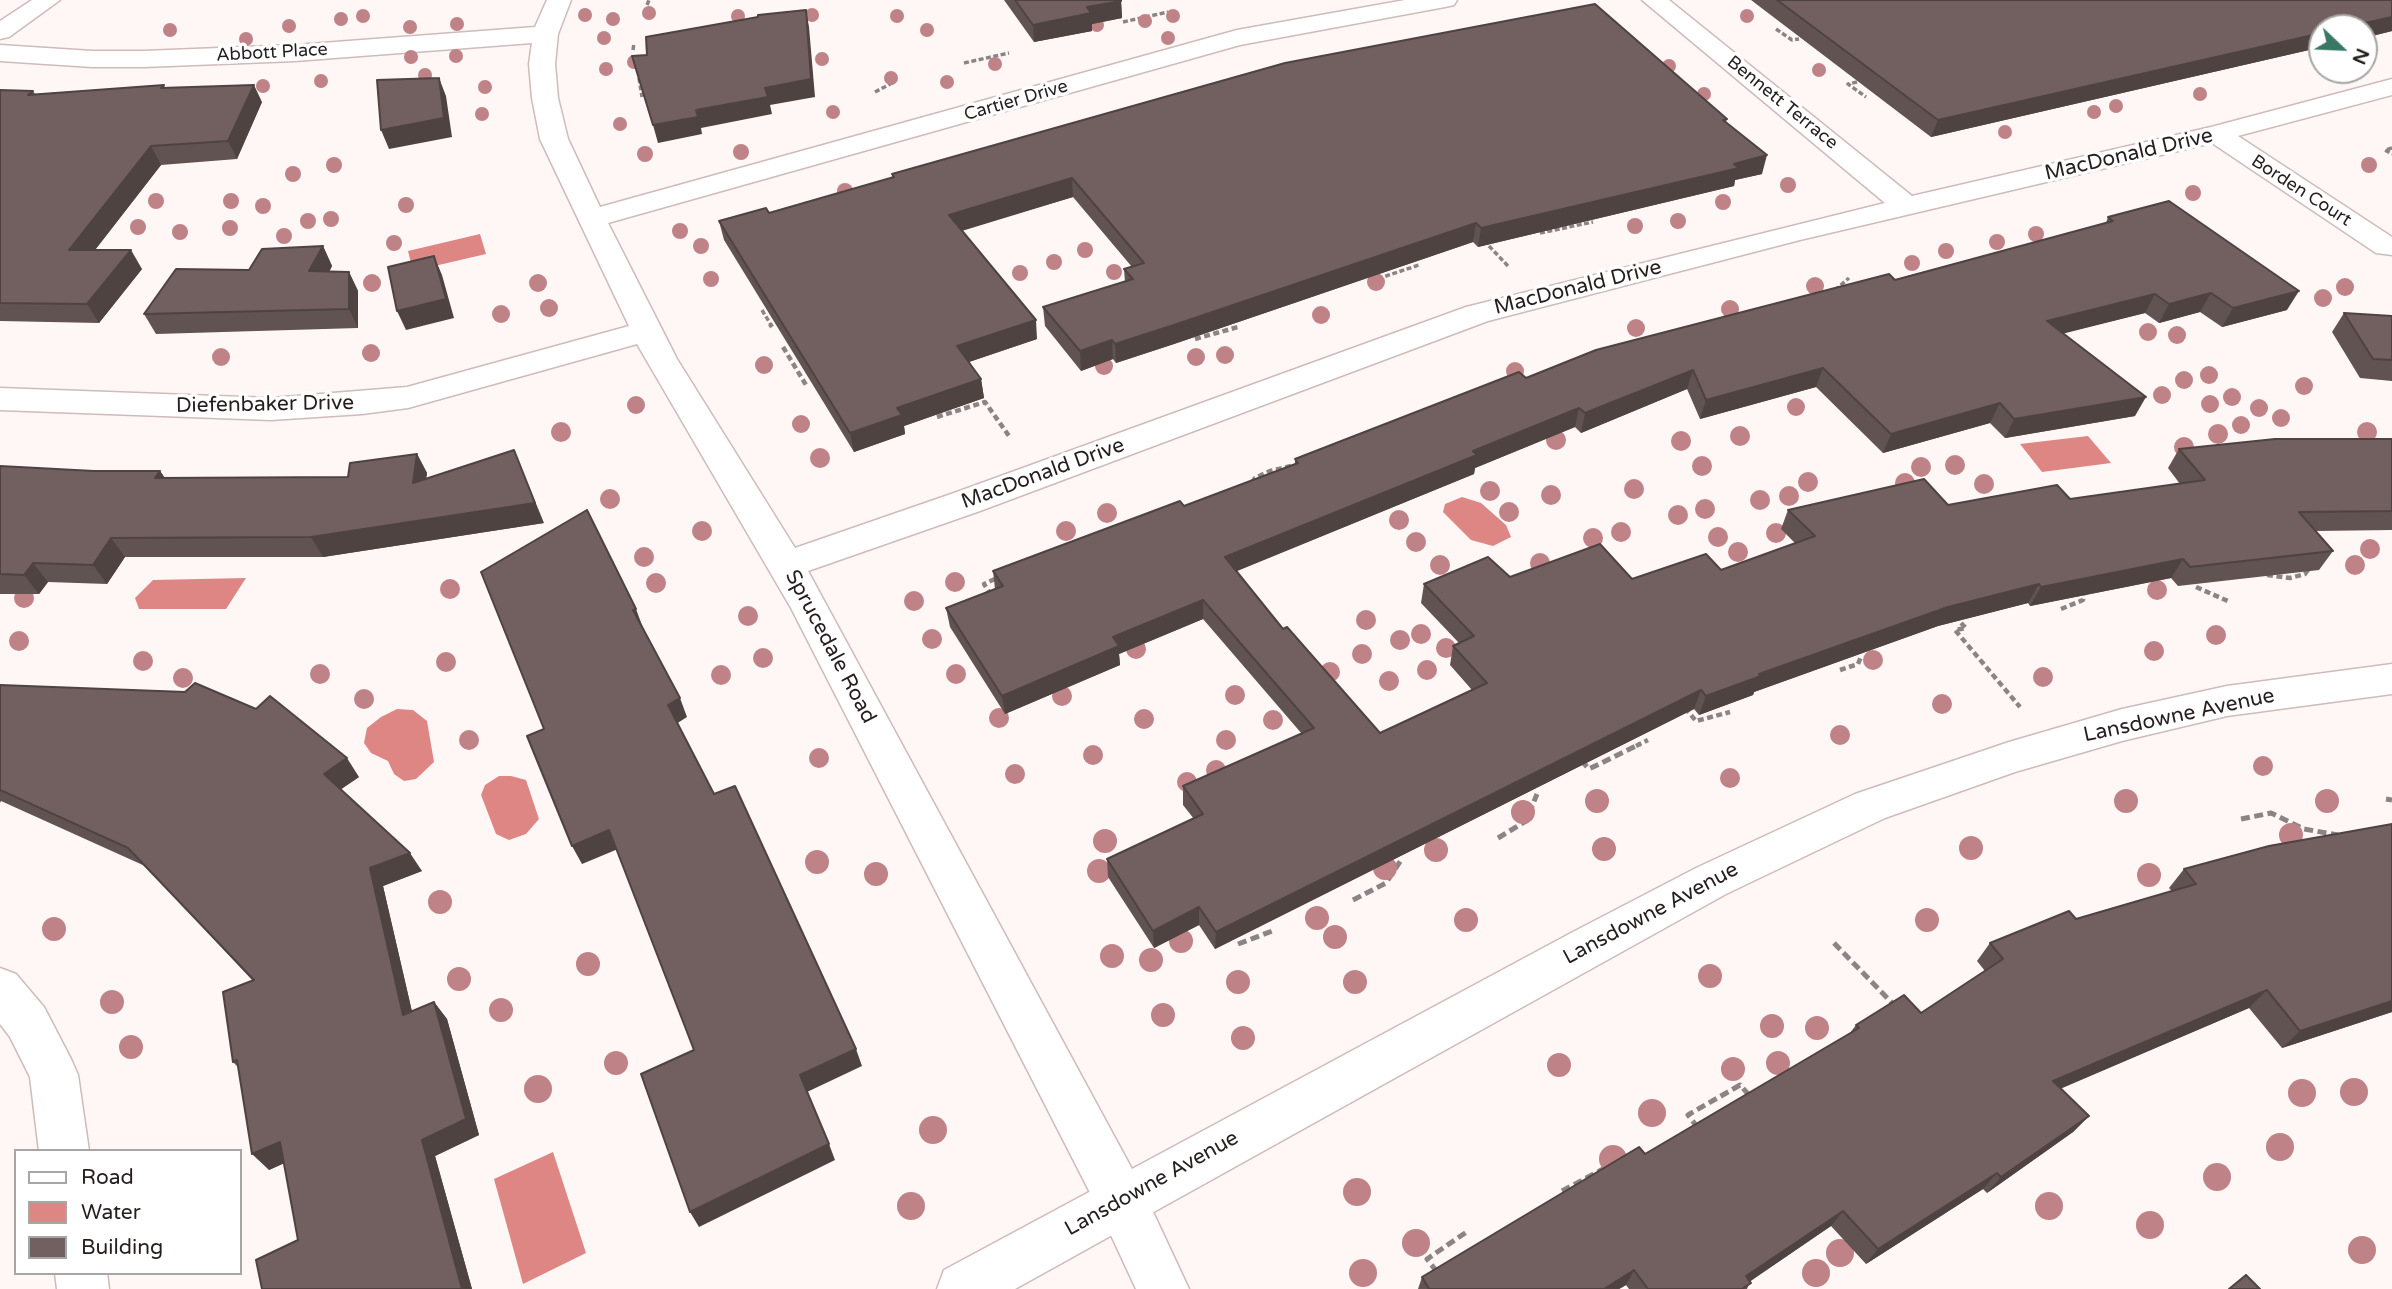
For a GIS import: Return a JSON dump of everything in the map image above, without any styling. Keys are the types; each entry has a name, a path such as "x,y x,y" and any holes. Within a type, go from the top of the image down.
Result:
{"street":[{"path":"0,32 48,0"},
{"name":"Sprucedale Road","path":"559,0 545,34 542,64 545,98 554,139 591,219 646,331 786,565 1121,1200 1163,1289"},
{"name":"Cartier Drive","path":"591,219 1237,38 1445,0"},
{"name":"Bennett Terrace","path":"1654,0 1908,208"},
{"name":"Abbott Place","path":"0,52 92,60 144,59 295,53 545,34"},
{"name":"MacDonald Drive","path":"786,565 967,502 1477,314 1797,232 2216,134 2392,87"},
{"name":"Borden Court","path":"2216,134 2388,247"},
{"name":"Diefenbaker Drive","path":"0,399 271,409 362,403 408,397 646,331"},
{"name":"Lansdowne Avenue","path":"963,1289 1121,1200 1587,947 1802,836 1891,797 2122,725 2227,701 2392,680"},
{"path":"0,989 27,1022 54,1075 64,1149"}],"path":[{"path":"1123,22 1168,12"},
{"path":"1776,29 1793,40 1799,38"},
{"path":"633,50 634,43"},
{"path":"964,63 1009,53"},
{"path":"875,92 894,82 894,76"},
{"path":"639,78 642,97"},
{"path":"1857,82 1848,84 1866,97"},
{"path":"2392,148 2385,150 2392,154"},
{"path":"1540,233 1593,222"},
{"path":"1489,246 1509,267"},
{"path":"1371,281 1419,265"},
{"path":"1833,292 1849,278"},
{"path":"762,310 772,327"},
{"path":"1195,339 1238,327"},
{"path":"783,346 806,385"},
{"path":"937,417 985,401 1009,436"},
{"path":"1254,490 1252,483 1255,478 1302,463"},
{"path":"2263,574 2290,578 2305,574 2315,560"},
{"path":"997,604 984,584 1005,575"},
{"path":"2061,609 2082,600 2085,587"},
{"path":"2196,587 2230,602"},
{"path":"1961,623 1966,628 1955,630 2053,745"},
{"path":"1840,670 1858,664 1861,657"},
{"path":"1678,701 1696,721 1730,712"},
{"path":"1580,759 1589,769 1648,740"},
{"path":"1498,838 1526,821 1537,794"},
{"path":"2241,819 2271,813 2304,829 2341,835 2346,841"},
{"path":"1353,901 1386,883 1401,860"},
{"path":"1238,944 1275,930"},
{"path":"1834,943 1905,1016"},
{"path":"1706,1137 1688,1115 1740,1085 1749,1095"},
{"path":"1562,1191 1603,1169"},
{"path":"1438,1273 1427,1259 1468,1231"}],"water":[{"path":"480,234 486,254 413,271 408,251"},
{"path":"2088,436 2111,463 2042,472 2020,444"},
{"path":"1462,497 1481,503 1506,525 1511,537 1493,546 1471,540 1443,512 1445,504"},
{"path":"246,578 226,609 139,609 135,598 153,580"},
{"path":"397,709 413,710 427,721 434,762 416,779 404,781 394,774 388,761 371,753 364,743 367,728"},
{"path":"499,776 526,780 539,819 526,834 509,840 496,834 481,795 485,785"},
{"path":"553,1152 586,1253 523,1284 494,1179"}],"building":[{"path":"1015,0 1121,1 1087,7 1091,13 1033,25"},
{"path":"1777,0 2392,0 2392,17 2378,20 2378,14 2308,14 2308,36 1938,120"},
{"path":"1595,4 1727,119 1723,120 1767,155 1734,164 1739,168 1481,228 1476,223 1174,325 1115,344 1112,340 1080,351 1043,307 1133,279 1124,269 1144,263 1072,178 949,215 1036,320 957,346 981,379 897,408 902,415 850,433 719,221 766,208 769,213 894,177 892,174 1285,63"},
{"path":"806,10 811,79 765,88 768,97 696,110 698,117 653,125 632,56 647,55 646,37 758,15"},
{"path":"439,78 444,118 381,130 377,80"},
{"path":"164,85 161,88 254,85 228,141 151,146 69,250 131,250 87,304 0,303 0,90 33,91 28,95"},
{"path":"2169,201 2299,291 2233,308 2211,293 2169,304 2155,294 2047,321 2146,397 2014,419 2000,403 1891,434 1823,368 1706,400 1693,370 1585,413 1579,408 1473,451 1477,455 1225,557 1283,629 1287,627 1380,733 1487,683 1453,646 1474,636 1424,584 1488,557 1510,577 1600,544 1632,579 1706,554 1721,570 1815,536 1788,510 1924,479 1948,505 2057,485 2070,499 2205,480 2179,449 2275,439 2392,439 2392,511 2299,512 2333,551 2190,567 2183,559 2041,587 2039,584 1948,607 1759,674 1761,676 1706,696 1701,690 1216,932 1199,907 1153,931 1107,859 1203,814 1183,786 1314,728 1203,600 1113,637 1119,646 1002,696 946,608 1003,586 993,571 1180,501 1184,506 1298,463 1295,459 1519,372 1526,378 1596,350 1889,274 1895,280 2113,221 2108,217"},
{"path":"323,246 309,271 349,272 349,309 144,314 176,269 249,270 262,249"},
{"path":"434,256 446,299 397,311 388,267"},
{"path":"2344,313 2392,316 2392,360 2373,359"},
{"path":"514,450 535,503 311,537 111,538 93,565 33,563 24,575 0,574 0,466 160,471 155,478 348,477 350,463 417,454 413,483"},
{"path":"587,510 636,609 633,610 680,698 668,705 714,794 735,786 856,1049 800,1075 829,1144 690,1212 641,1074 694,1050 609,830 572,846 527,736 544,729 481,572"},
{"path":"195,683 256,709 270,696 347,758 324,774 410,853 370,868 403,1015 434,1002 466,1119 422,1140 462,1289 262,1289 256,1260 298,1240 280,1142 252,1154 237,1060 233,1062 223,992 254,980 128,848 0,790 0,685 185,692"},
{"path":"2392,824 2392,1001 2300,1031 2267,990 2053,1081 2089,1116 2001,1177 1997,1173 1878,1249 1843,1211 1746,1276 1751,1283 1742,1289 1648,1289 1634,1270 1604,1289 1429,1289 1422,1277 1639,1147 1645,1154 1859,1028 1856,1025 1904,995 1921,1013 2003,959 1990,943 2069,911 2076,919 2196,884 2184,869 2269,846"},
{"path":"2246,1275 2260,1289 2229,1289"}]}
